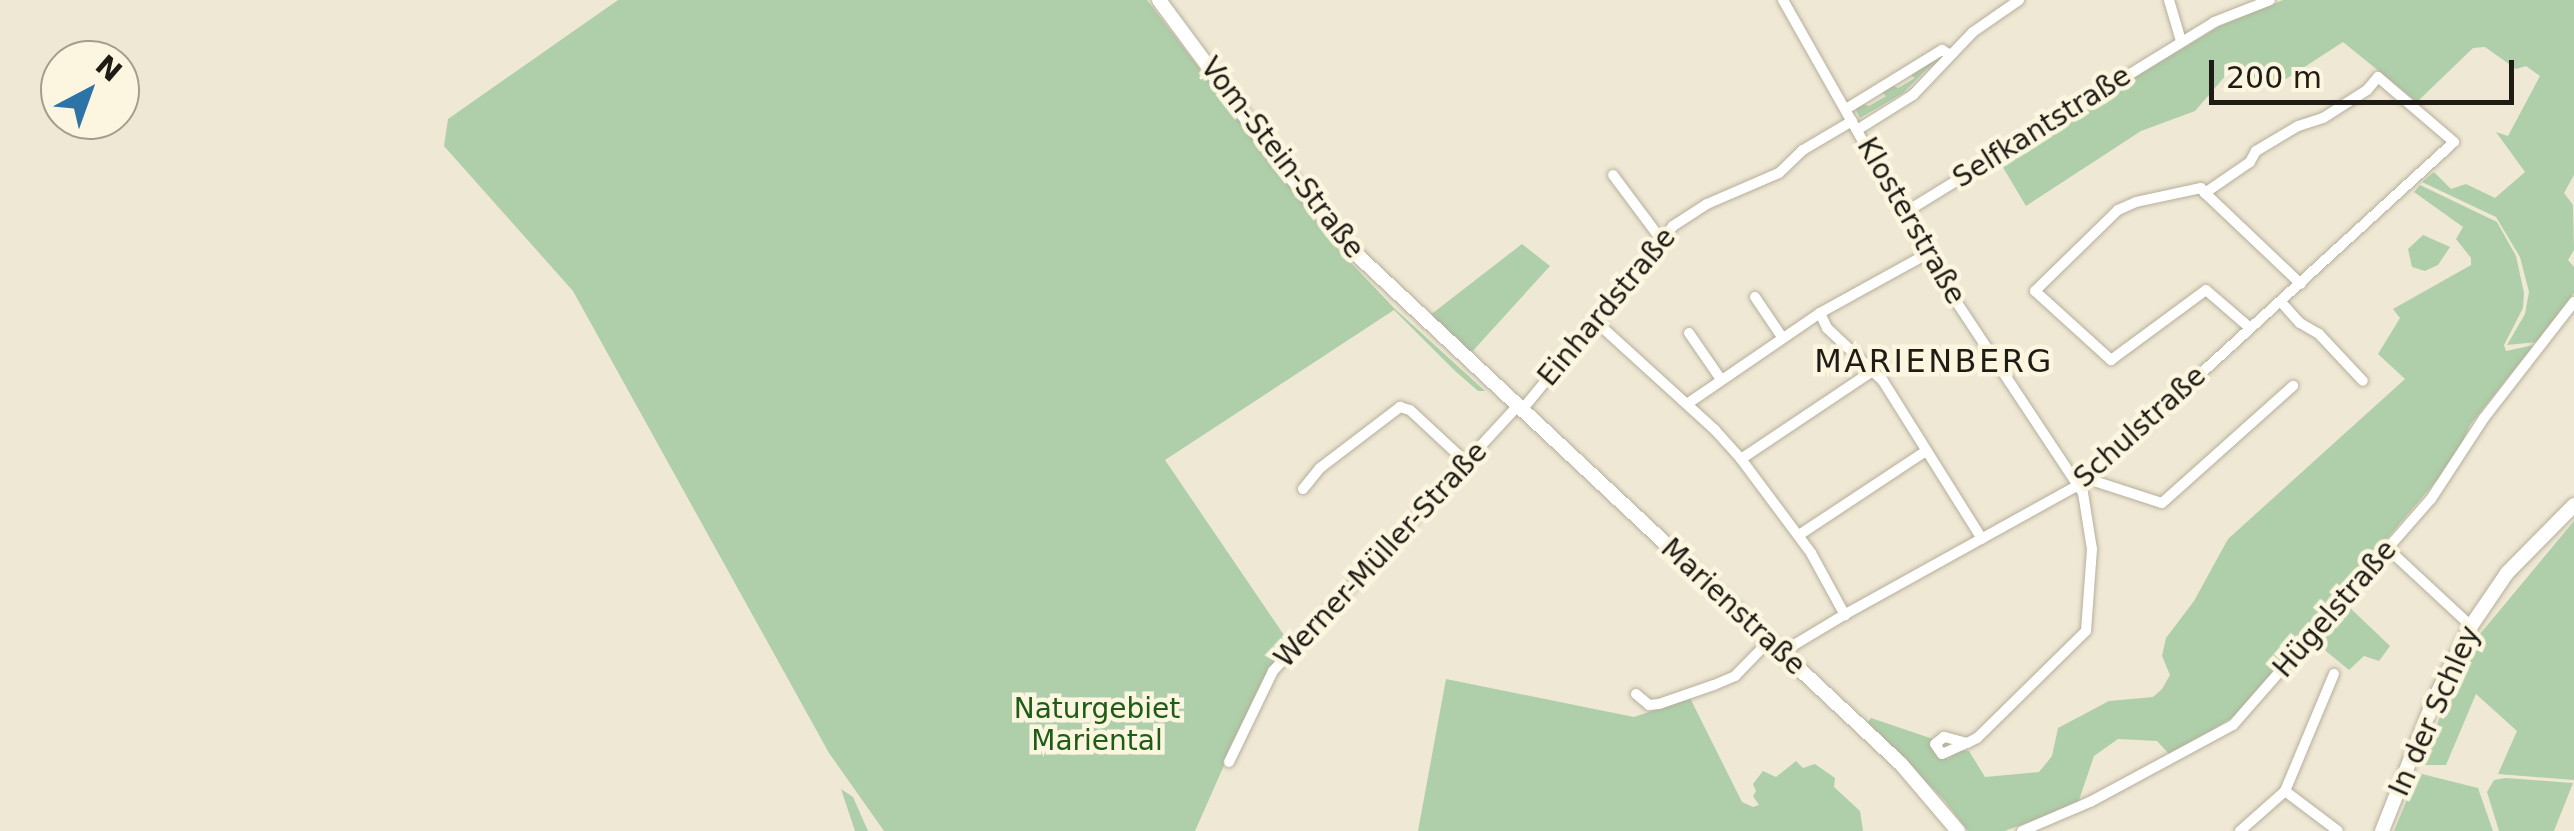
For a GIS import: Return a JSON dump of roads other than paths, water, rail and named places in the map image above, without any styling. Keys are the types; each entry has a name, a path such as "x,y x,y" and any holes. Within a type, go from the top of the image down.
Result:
{"main road":[{"name":"Vom-Stein-Straße","path":"1159,0 1323,217 1499,391"},
{"name":"Marienstraße","path":"1499,391 1901,764 1958,831"},
{"name":"In der Schley","path":"2382,831 2433,702 2471,626 2507,573 2574,505"}],"street":[{"name":"Klosterstraße","path":"1783,0 1927,254 2079,485 2092,549 2086,632 1967,743"},
{"path":"1846,108 1942,50 1951,54 1973,32 2019,0"},
{"path":"2169,0 2181,41"},
{"name":"Selfkantstraße","path":"1904,213 2181,41 2214,22 2270,0"},
{"name":"Einhardstraße","path":"1519,409 1660,238 1688,214 1790,167 1802,150 1910,98 1951,54"},
{"name":"Schulstraße","path":"1785,656 1794,645 1845,615 2079,485 2454,142 2376,77 2367,90 2256,151 2250,162 2205,193"},
{"path":"1613,176 1660,238"},
{"path":"2250,328 2206,290 2110,360 2035,291 2118,210 2136,202 2200,188 2300,284"},
{"path":"1687,404 1820,313 1927,254"},
{"path":"1755,297 1782,337"},
{"path":"2281,302 2358,366 2363,381"},
{"name":"Hügelstraße","path":"2022,831 2090,802 2233,725 2454,470 2484,418 2574,302"},
{"path":"1820,313 1835,337 1874,370 1982,539"},
{"path":"1593,319 1741,459 1799,536 1845,615"},
{"path":"1689,333 1720,378"},
{"path":"1741,459 1874,370"},
{"path":"2090,474 2097,482 2162,502 2293,386"},
{"path":"1303,489 1320,468 1400,407 1410,410 1466,462"},
{"name":"Werner-Müller-Straße","path":"1228,762 1273,672 1519,409"},
{"path":"1799,536 1926,451"},
{"path":"2386,548 2471,626"},
{"path":"1636,694 1648,705 1660,704 1714,685 1735,676 1769,641"},
{"path":"2240,831 2285,792 2334,674"},
{"path":"2285,792 2338,831"}],"district":[{"name":"MARIENBERG","path":"1934,361"}],"park label":[{"name":"Naturgebiet Mariental","path":"1097,725"}]}
